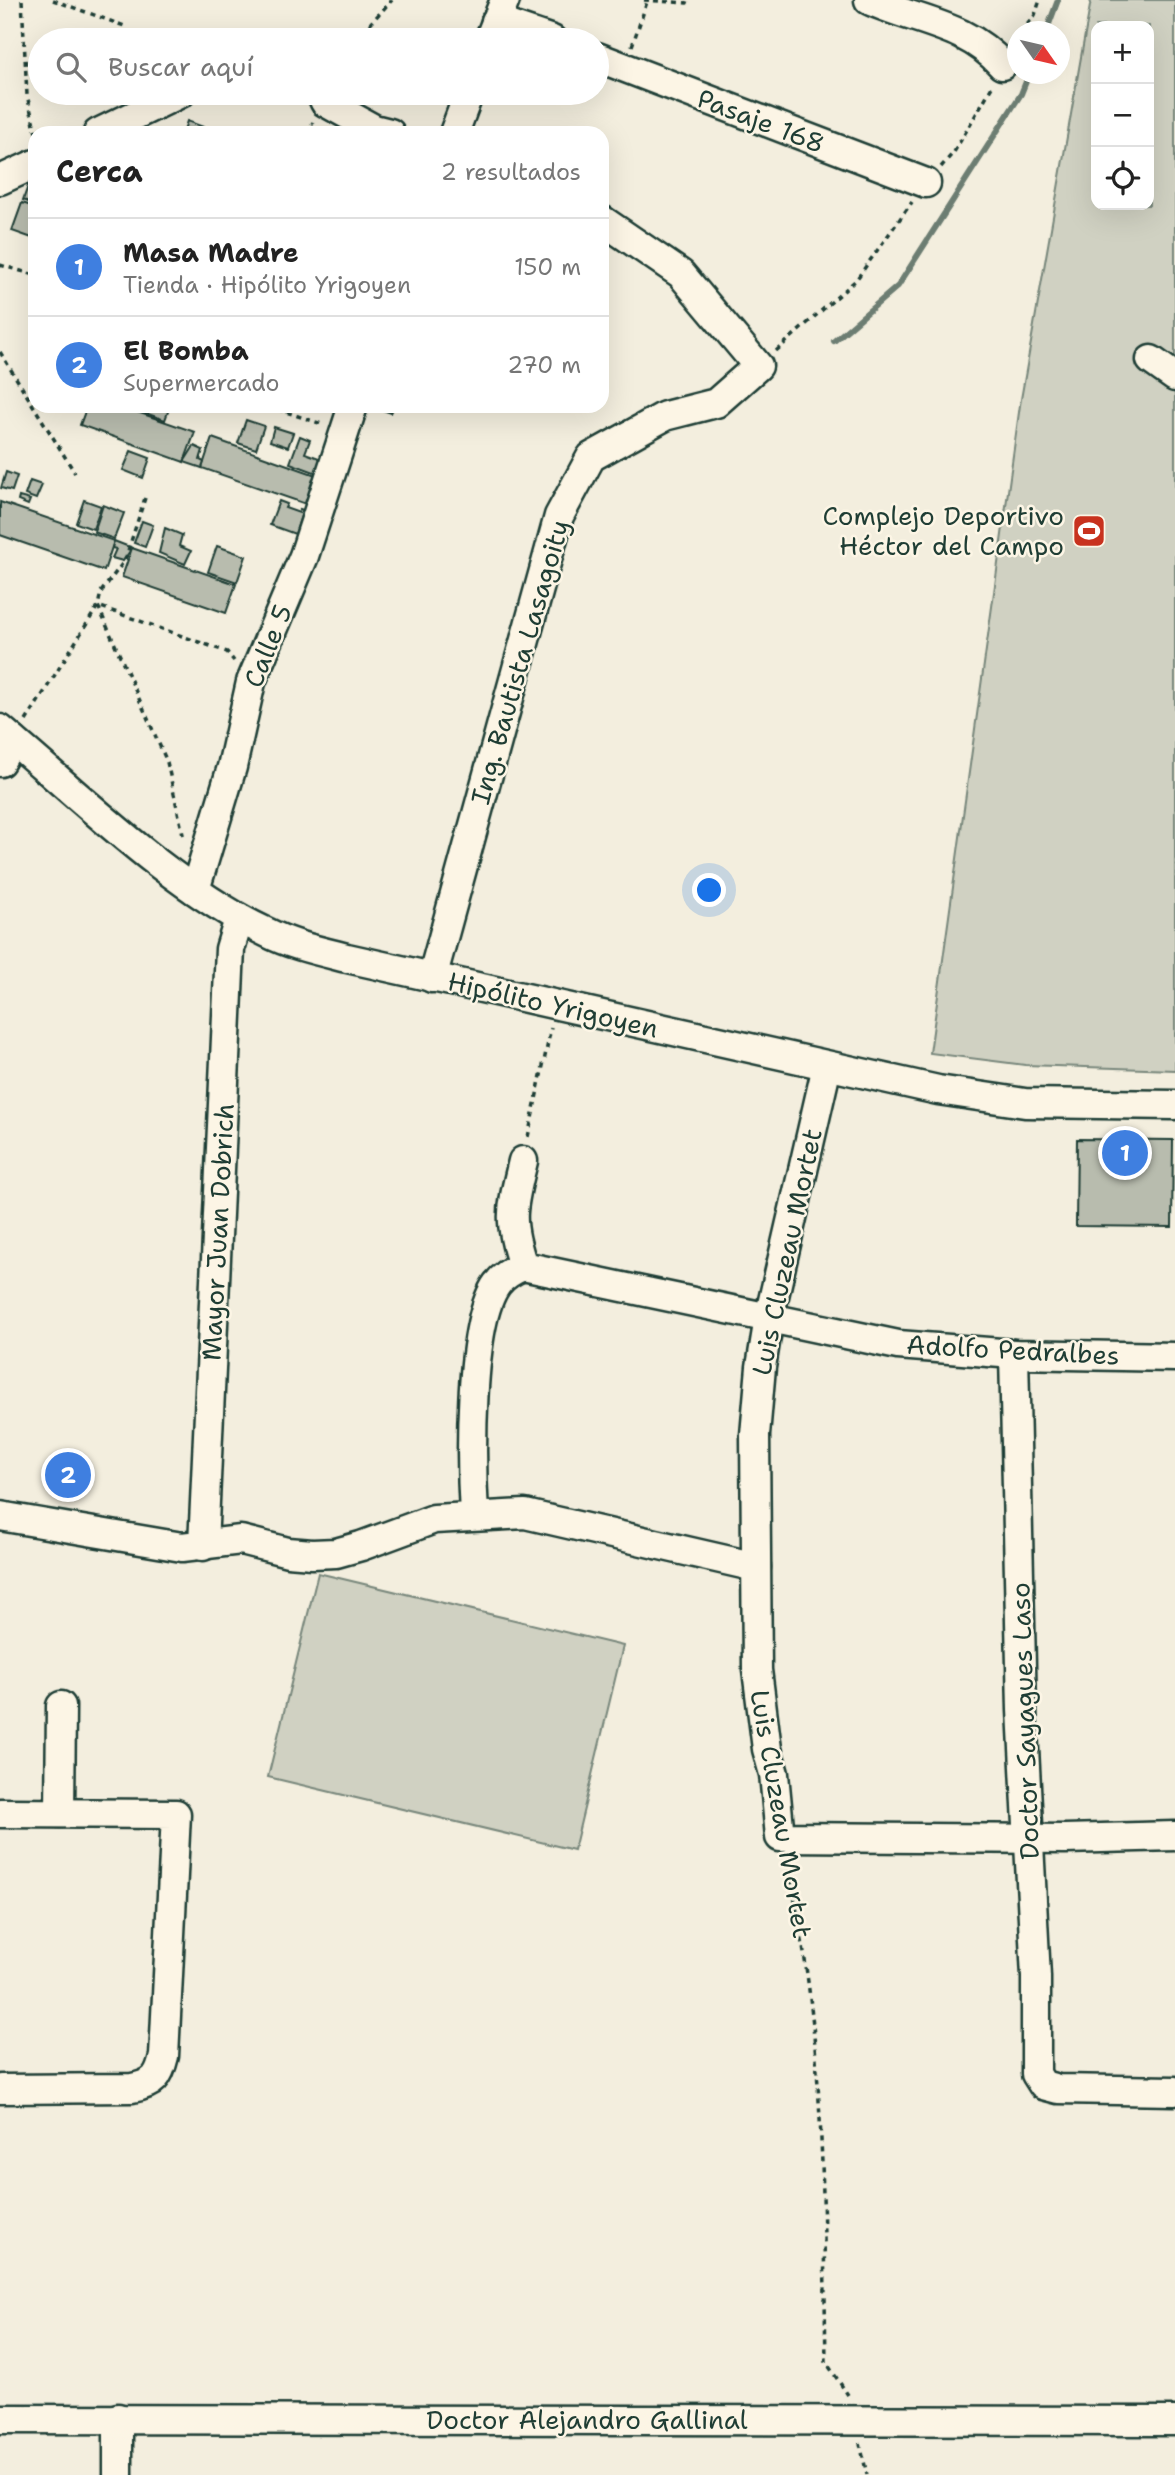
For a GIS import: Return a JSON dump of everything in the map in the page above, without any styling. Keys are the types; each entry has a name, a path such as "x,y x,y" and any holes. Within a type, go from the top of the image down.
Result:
{"street":[{"path":"869,0 943,26 985,46 1002,65"},
{"path":"497,20 519,28"},
{"name":"Pasaje 168","path":"609,62 926,183"},
{"path":"113,126 156,105"},
{"path":"330,105 369,126"},
{"path":"457,126 464,105"},
{"path":"0,180 28,167"},
{"path":"609,225 681,274 758,366"},
{"path":"1151,360 1175,377"},
{"name":"Ing. Bautista Lasagoity","path":"432,978 559,516 591,457 665,416 716,403 758,366"},
{"name":"Calle 5","path":"199,878 232,768 251,682 304,556 349,419"},
{"name":"Hipólito Yrigoyen","path":"4,744 199,878 239,919 310,948 432,978 938,1090 1025,1103 1175,1105"},
{"name":"Mayor Juan Dobrich","path":"202,1546 230,949 239,919"},
{"name":"Luis Cluzeau Mortet","path":"780,1837 774,1774 766,1740 757,1670 755,1435 769,1318 827,1066"},
{"path":"474,1515 471,1440 481,1339 497,1284 508,1272 523,1266 512,1233 512,1209 523,1161"},
{"name":"Adolfo Pedralbes","path":"523,1266 898,1345 1014,1354 1175,1357"},
{"name":"Doctor Sayagues Laso","path":"1014,1354 1023,1710 1036,1977 1036,2074 1043,2085 1058,2089 1175,2091"},
{"path":"0,1516 181,1547 241,1540 288,1552 337,1553 434,1519 525,1514 756,1567"},
{"path":"60,1813 61,1706"},
{"path":"0,1813 176,1814 164,2056 159,2075 149,2085 132,2088 0,2089"},
{"path":"780,1837 1175,1836"},
{"name":"Doctor Alejandro Gallinal","path":"0,2418 1175,2421"},
{"path":"118,2418 118,2475"}],"path":[{"path":"22,0 28,99"},
{"path":"54,0 127,27"},
{"path":"366,28 392,0"},
{"path":"1030,21 1040,0"},
{"path":"625,69 645,1 687,2"},
{"path":"758,366 856,280 926,183 954,152 1007,55"},
{"path":"29,105 34,126"},
{"path":"0,265 28,273"},
{"path":"0,352 28,397"},
{"path":"38,413 75,473"},
{"path":"312,413 349,419"},
{"path":"4,744 98,606 101,592 125,561 145,498"},
{"path":"98,606 227,652 251,682"},
{"path":"98,606 167,762 185,844 199,878"},
{"path":"523,1161 555,1005"},
{"name":"Luis Cluzeau Mortet","path":"780,1837 802,1928 822,2118 826,2362 849,2398 867,2475"}],"shaded area":[{"name":"Complejo Deportivo Héctor del Campo","path":"1091,0 1175,0 1175,1070 1025,1065 930,1053 1020,405"},
{"path":"318,1573 623,1646 574,1850 268,1777"}],"building":[{"path":"187,121 200,126 185,126"},
{"path":"28,186 28,202 23,200"},
{"path":"22,203 28,205 28,237 12,231"},
{"path":"84,413 140,413 195,432 184,462 80,425"},
{"path":"145,413 168,413 165,420"},
{"path":"246,420 264,426 256,449 238,443"},
{"path":"274,427 293,433 288,447 270,441"},
{"path":"300,436 310,440 305,453 322,459 317,473 290,463"},
{"path":"212,438 316,475 306,504 202,468"},
{"path":"194,446 203,450 200,460 204,462 202,468 184,462"},
{"path":"131,451 150,458 143,478 123,470"},
{"path":"6,472 17,476 12,491 1,488"},
{"path":"30,481 42,485 36,499 25,495"},
{"path":"19,497 30,500 28,505 18,501"},
{"path":"84,500 101,506 93,529 76,523"},
{"path":"279,501 287,504 285,508 299,513 300,509 303,510 295,534 270,525"},
{"path":"0,502 114,541 104,571 0,535"},
{"path":"103,505 124,513 114,539 94,532"},
{"path":"142,521 153,525 145,547 134,543"},
{"path":"165,528 182,535 179,546 191,551 185,564 159,553"},
{"path":"114,541 132,548 123,561 112,558 116,549 112,548"},
{"path":"217,546 246,556 237,582 208,572"},
{"path":"132,548 236,584 226,613 122,577"},
{"path":"1077,1139 1173,1140 1172,1227 1076,1226"}],"waterway":[{"path":"1050,21 1058,0"},
{"path":"834,341 898,286 1025,84"}],"place":[{"name":"Complejo Deportivo Héctor del Campo","path":"1089,531"},
{"name":"Masa Madre","path":"1125,1153"},
{"name":"El Bomba","path":"68,1475"}]}
